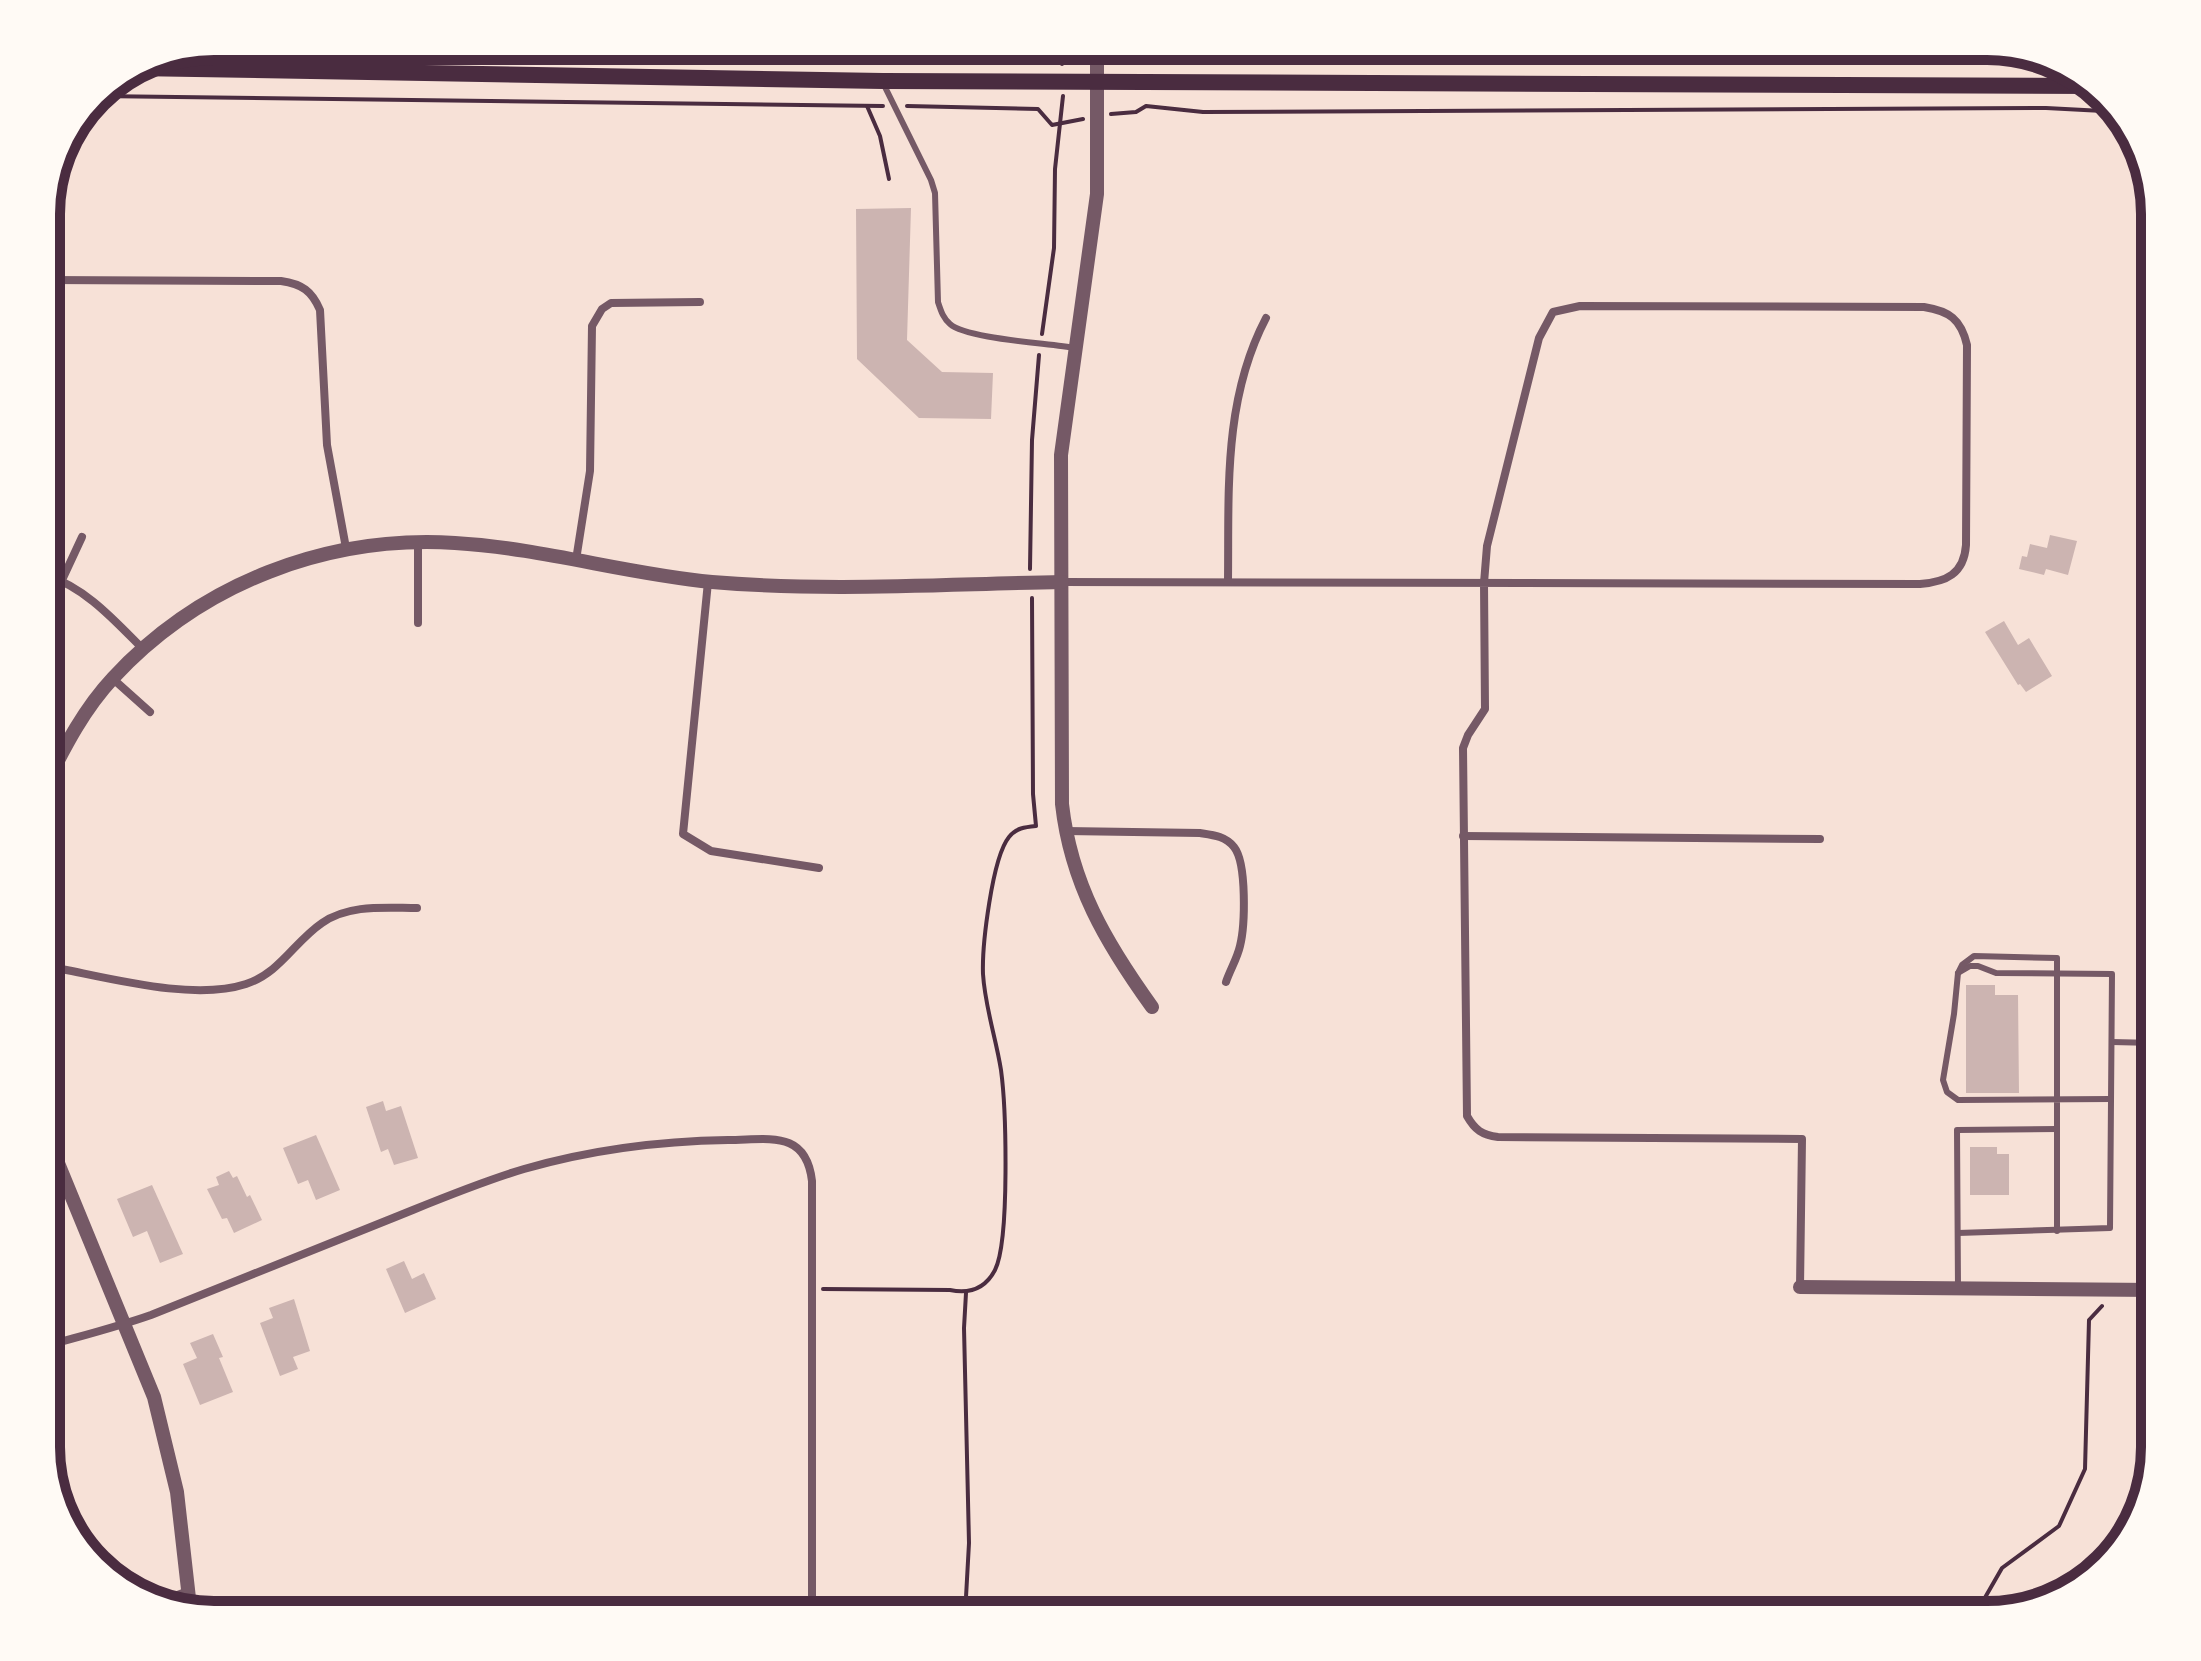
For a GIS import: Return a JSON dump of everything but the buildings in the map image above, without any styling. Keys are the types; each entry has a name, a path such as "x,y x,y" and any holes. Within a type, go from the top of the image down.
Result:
{"main road":[{"path":"164,69 883,81 2072,86"}],"street":[{"path":"1097,60 1097,194 1061,455 1062,804 1065,831 1076,872 1095,918 1152,1007"},
{"path":"60,280 281,281 294,283 310,292 320,310 327,445 346,548"},
{"path":"576,560 590,471 592,326 602,309 611,303 700,302"},
{"path":"60,755 68,739 112,678 143,649 201,605 231,588 306,558 346,548 418,542 483,546 708,582 785,586 1228,581 1484,583 1920,584 1943,581 1954,575 1965,556 1966,545 1967,345 1964,331 1946,311 1924,307 1580,306 1553,312 1539,338 1490,530 1484,583 1485,709 1463,748 1467,1116 1474,1128 1484,1135 1498,1137 1802,1139 1800,1287 2141,1290"},
{"path":"1228,581 1230,471 1235,410 1245,365 1266,318"},
{"path":"82,537 62,580 93,600 143,649"},
{"path":"418,542 418,623"},
{"path":"708,582 683,834 711,851 819,868"},
{"path":"112,678 150,712"},
{"path":"1065,831 1200,833 1218,835 1229,842 1237,850 1242,868 1242,933 1226,982"},
{"path":"1463,836 1820,839"},
{"path":"60,968 192,991 230,989 272,970 312,931 338,915 368,909 417,908"},
{"path":"60,1342 125,1323 501,1176 611,1150 710,1141 778,1141 795,1145 803,1151 808,1161 812,1181 812,1601"},
{"path":"60,1167 154,1397 172,1462 189,1599"},
{"path":"175,1596 188,1591"}],"lane":[{"path":"883,81 935,193 938,302 942,314 950,324 969,333 1075,348"},
{"path":"2057,1231 2058,1101 2057,958 1974,956 1967,959 1958,973 1943,1080 1947,1092 1958,1100 2058,1101 2111,1099"},
{"path":"1958,973 1970,966 1978,966 1996,973 2112,974 2110,1228 1958,1233"},
{"path":"2112,1042 2141,1043"},
{"path":"1958,1288 1957,1130 2057,1129"}],"path":[{"path":"811,1289 950,1290 966,1293 984,1284 995,1271 1000,1254 1005,1225 1001,1072 986,995 983,954 995,880 1007,840 1022,828 1036,826 1033,794 1034,627 1028,543 1033,510 1032,440 1040,342 1054,248 1055,169 1063,113 1062,60"},
{"path":"114,96 1038,109 1052,125 1098,115 1136,112 1146,106 1203,112 2046,108 2101,111"},
{"path":"867,106 880,136 889,179"},
{"path":"1983,1601 2002,1568 2059,1526 2085,1469 2089,1320 2116,1289"},
{"path":"966,1293 964,1328 969,1543 966,1601"}]}
